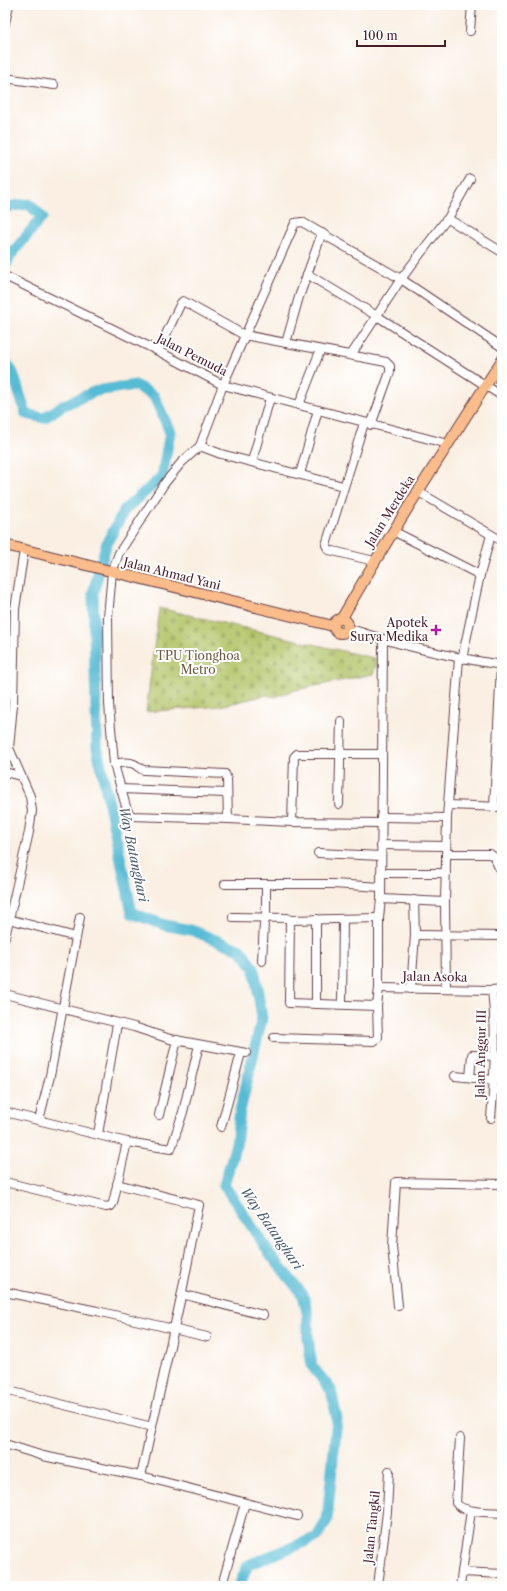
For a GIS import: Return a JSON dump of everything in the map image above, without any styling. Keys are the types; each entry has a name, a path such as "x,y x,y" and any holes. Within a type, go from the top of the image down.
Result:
{"main road":[{"name":"Jalan Merdeka","path":"342,618 374,561 417,491 502,360"},
{"name":"Jalan Ahmad Yani","path":"5,545 109,572 333,626"},
{"path":"342,618 348,623 348,628 341,633 336,631 333,626 335,621 342,618"}],"street":[{"path":"5,23 9,5"},
{"path":"470,31 472,5"},
{"path":"5,78 54,85"},
{"path":"351,355 401,279 444,221 447,220 470,179"},
{"path":"447,220 502,252"},
{"path":"447,818 292,822 131,816 127,810 114,764 109,704 109,572 119,553 156,495 181,463 200,446 244,335 295,222 302,222 401,279 502,347"},
{"path":"286,342 307,274 322,233"},
{"path":"307,274 377,316 502,396"},
{"name":"Jalan Pemuda","path":"5,276 158,351 223,385 448,444"},
{"path":"158,351 182,301 244,335 386,362 390,366 343,486 326,547 329,550 374,561"},
{"path":"299,405 320,350"},
{"path":"252,461 270,398"},
{"path":"300,474 318,410"},
{"path":"200,446 221,454 343,486"},
{"path":"417,491 502,541"},
{"path":"393,531 480,575"},
{"path":"446,989 445,902 447,818 461,658 480,575 492,535"},
{"path":"5,937 7,918 29,832 32,811 30,796 9,748 9,704 15,609 24,550"},
{"path":"348,628 384,640 461,658 502,665 498,807 448,804"},
{"path":"274,1038 376,1040 379,1036 377,1006 379,988 379,918 382,856 381,820 384,640"},
{"path":"339,804 341,721"},
{"path":"292,822 295,755 298,753 382,754"},
{"path":"114,764 123,762 134,764 138,768 144,770 225,774 227,779 226,793 228,819"},
{"path":"5,772 20,776"},
{"path":"121,789 226,793"},
{"path":"381,845 490,854 494,857 502,874"},
{"path":"318,853 382,856"},
{"path":"381,873 446,873"},
{"path":"225,884 381,887"},
{"path":"262,961 264,923 266,918 266,884"},
{"path":"381,899 445,902"},
{"path":"411,989 416,935 414,900"},
{"path":"39,1120 63,1009 80,917"},
{"path":"233,917 290,920 379,918"},
{"path":"7,918 76,937"},
{"path":"316,919 316,1004"},
{"path":"342,1004 343,919"},
{"path":"290,920 288,1002 290,1004 377,1006"},
{"path":"416,935 502,936"},
{"name":"Jalan Asoka","path":"379,988 502,989"},
{"name":"Jalan Anggur III","path":"491,1118 498,1090 494,1080 498,1065 495,1056 498,1039 498,1014 492,990"},
{"path":"5,994 177,1040 243,1053 221,1127"},
{"path":"98,1134 117,1024"},
{"path":"159,1115 177,1040"},
{"path":"5,1112 127,1142 171,1149 183,1112 199,1045"},
{"path":"470,1077 472,1055 495,1056"},
{"path":"455,1076 494,1080"},
{"path":"5,1182 106,1207 111,1206 113,1203 127,1142"},
{"path":"398,1306 392,1246 396,1182 502,1184"},
{"path":"117,1184 199,1205 175,1330 141,1476"},
{"path":"5,1292 97,1311 207,1337"},
{"path":"181,1297 185,1295 263,1314"},
{"path":"5,1390 152,1427"},
{"path":"460,1438 456,1503 460,1507 471,1511 502,1513"},
{"path":"5,1444 43,1456 141,1476 297,1516"},
{"name":"Jalan Tangkil","path":"378,1586 387,1512 389,1471"},
{"path":"224,1578 245,1503"},
{"path":"460,1586 471,1511"},
{"path":"462,1572 502,1574"}],"green space":[{"name":"TPU Tionghoa Metro","path":"159,608 378,659 373,674 291,691 275,697 267,695 220,706 146,712"}],"waterway":[{"name":"Way Batanghari","path":"5,207 29,204 42,217 10,256 5,267"},
{"name":"Way Batanghari","path":"5,360 13,373 26,414 44,418 62,406 96,391 135,385 154,396 170,432 162,477 125,509 106,545 93,593 97,747 132,913 164,925 191,930 241,950 254,968 262,1018 240,1111 236,1144 224,1185 270,1254 303,1295 308,1316 308,1339 312,1366 331,1390 337,1419 327,1520 317,1537 248,1565 239,1586"}],"place":[{"name":"Apotek Surya Medika","path":"436,630"}]}
